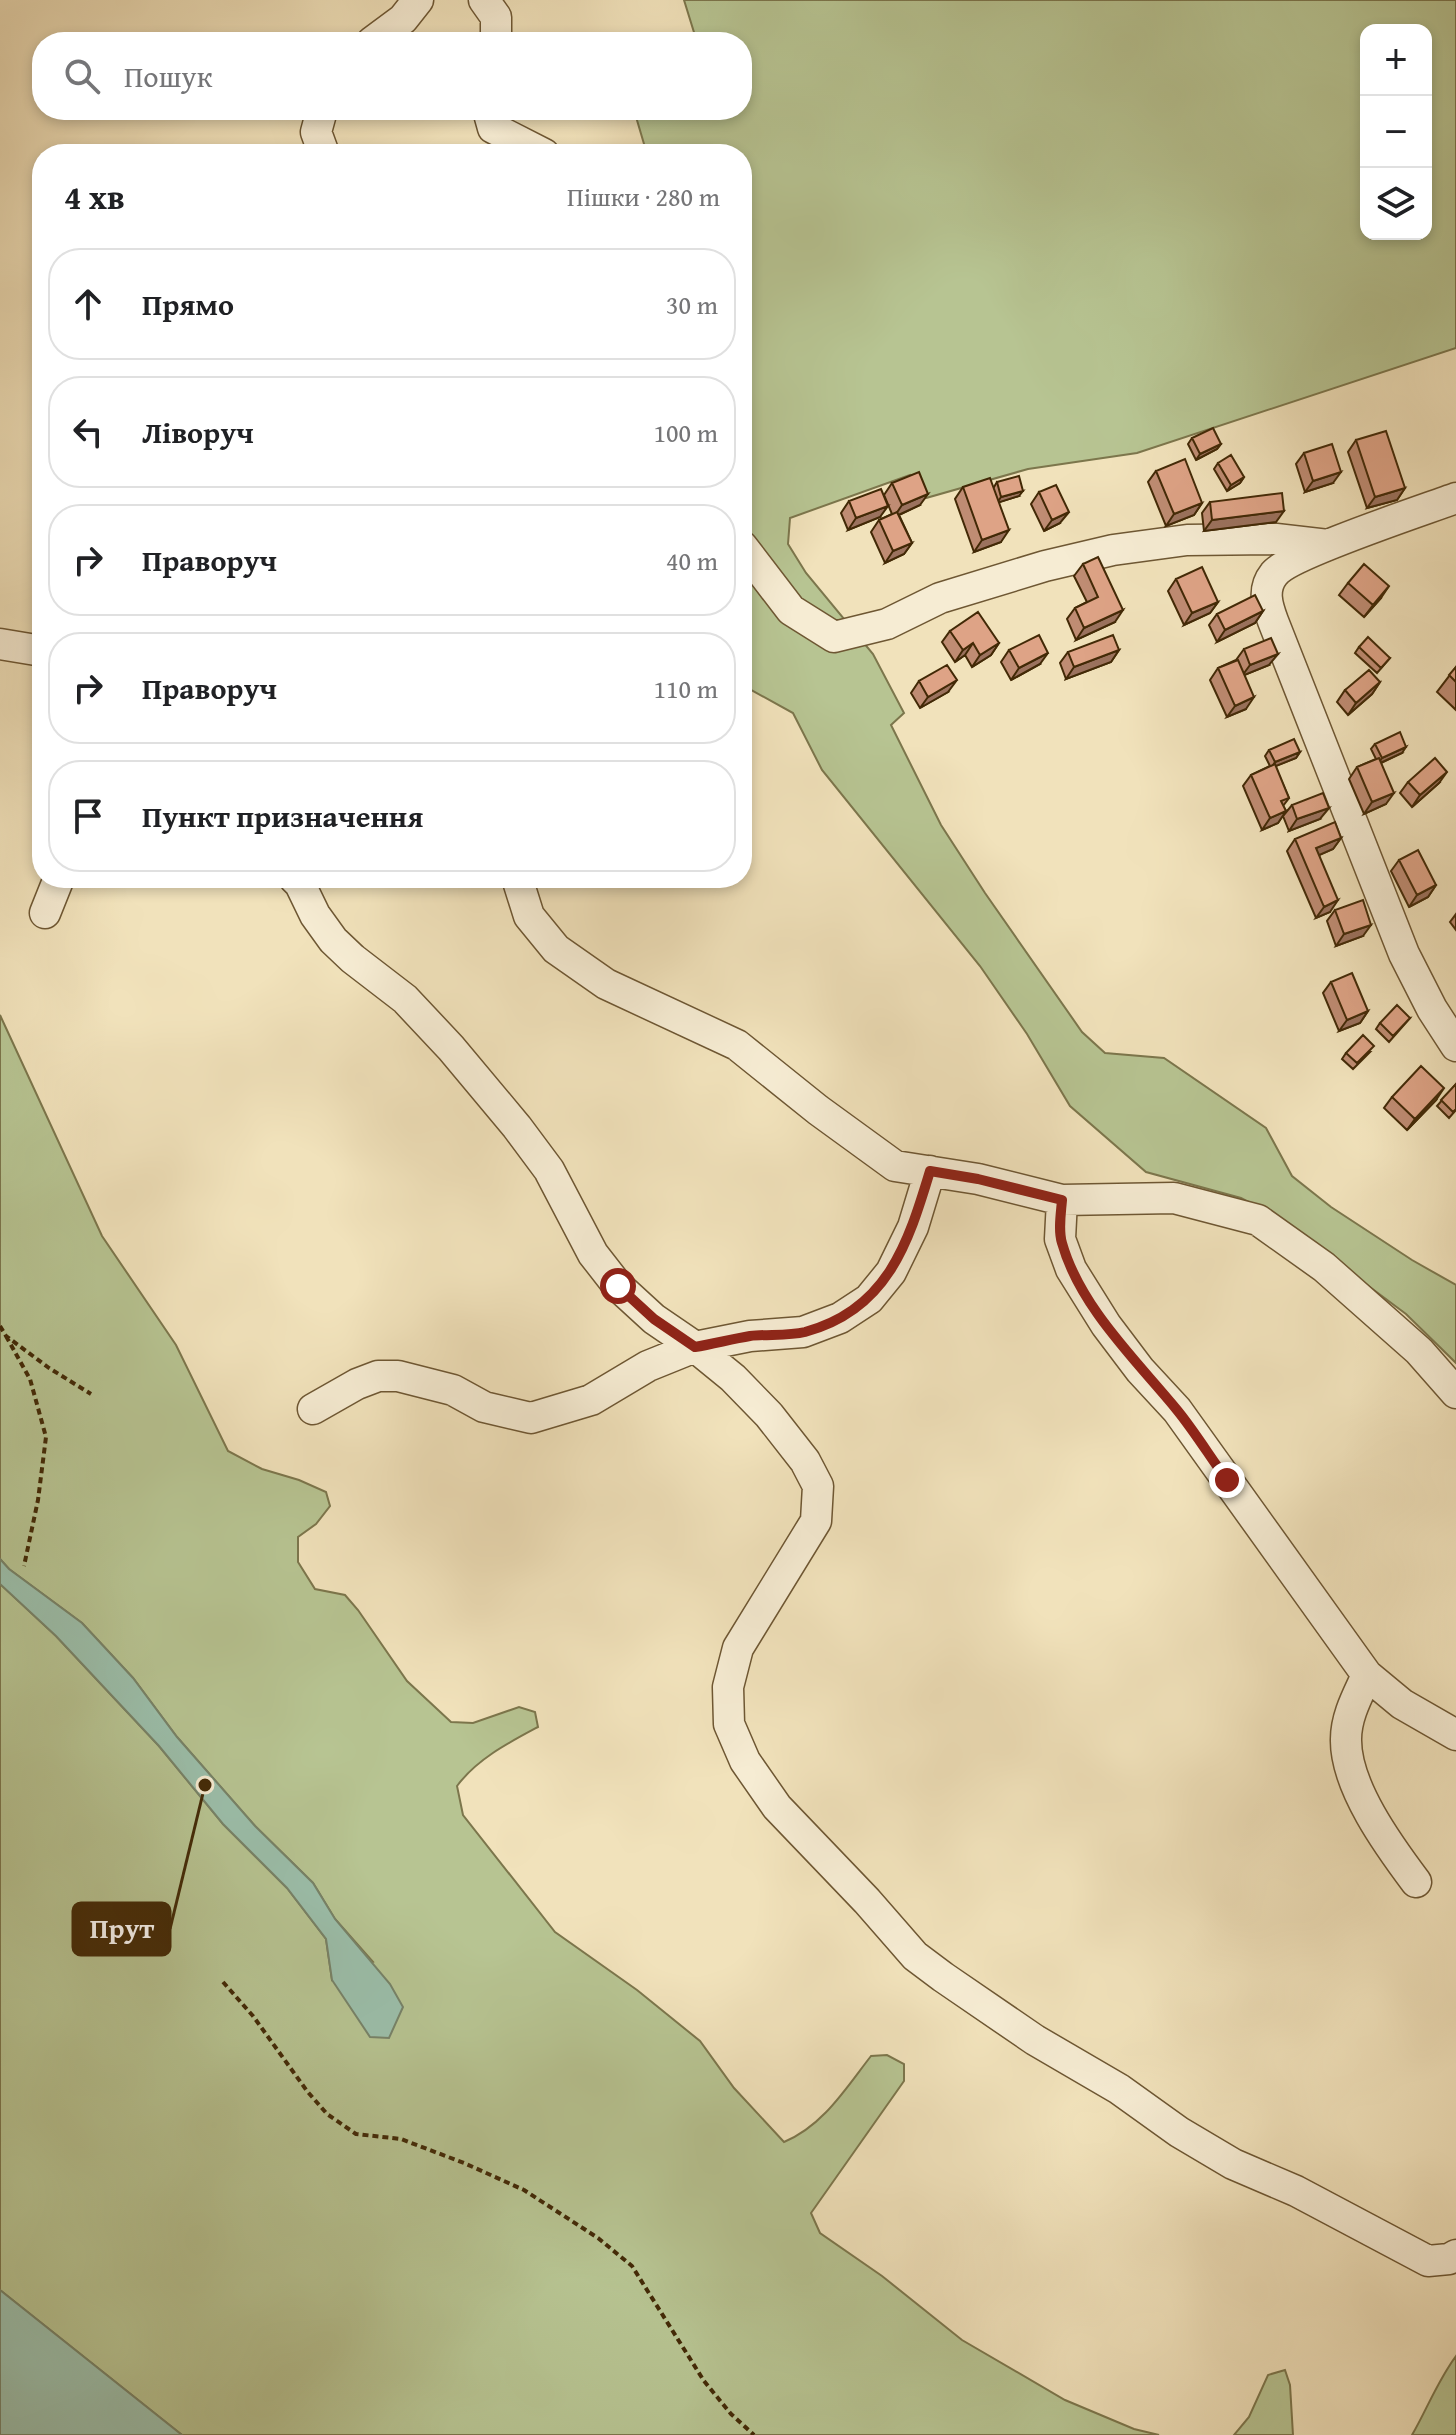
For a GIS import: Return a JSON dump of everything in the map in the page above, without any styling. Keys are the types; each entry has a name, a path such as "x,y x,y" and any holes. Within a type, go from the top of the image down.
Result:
{"street":[{"path":"385,32 403,19 418,0"},
{"path":"484,0 496,17 496,32"},
{"path":"319,120 316,132 320,144"},
{"path":"491,120 493,128 524,144"},
{"path":"1456,498 1330,545 1275,571 1266,590 1267,604 1404,954 1432,1009 1456,1046"},
{"path":"752,559 791,610 834,637 887,624 940,598 1045,566 1113,550 1187,540 1276,539 1330,545"},
{"path":"0,644 32,649"},
{"path":"45,913 55,888"},
{"path":"302,888 315,915 333,940 405,999 517,1127 549,1170 593,1254 618,1286 654,1319 733,1378 769,1415 805,1461 818,1486 816,1521 738,1648 728,1687 729,1724 745,1761 777,1807 915,1956 1035,2040 1119,2089 1179,2132 1233,2164 1296,2191 1428,2261 1449,2259 1456,2255"},
{"path":"520,888 529,916 556,949 606,984 737,1045 895,1166 978,1179 1062,1200 1174,1198 1258,1220 1324,1267 1419,1351 1456,1393"},
{"path":"313,1409 357,1384 378,1376 398,1376 453,1390 484,1407 531,1418 591,1400 648,1366 695,1347 750,1336 803,1332 840,1318 869,1299 891,1272 913,1227 930,1171"},
{"path":"1062,1200 1060,1239 1071,1269 1140,1370 1177,1410 1367,1675 1402,1704 1456,1735"},
{"path":"1367,1675 1351,1712 1345,1739 1352,1774 1392,1850 1416,1882"}],"path":[{"path":"0,1326 30,1379 46,1437 36,1513 24,1566"},
{"path":"6,1336 91,1394"},
{"path":"223,1982 253,2016 327,2114 356,2134 401,2139 524,2190 587,2231 632,2266 704,2381 731,2414 754,2435"}],"shaded area":[{"path":"684,0 1456,0 1456,348 1137,453 1028,469 926,498 910,475 790,518 788,544 806,573 873,654 904,713 891,725 941,825 1082,1032 1105,1053 1164,1058 1266,1128 1292,1176 1331,1207 1456,1285 1456,1363 1406,1314 1273,1215 1241,1198 1146,1172 1070,1106 1027,1034 980,966 822,770 793,713 752,690 752,144 644,144 637,120 752,120 752,32 694,32"},
{"path":"0,1015 102,1236 176,1345 228,1451 262,1469 326,1492 330,1506 316,1524 298,1537 298,1562 315,1589 345,1595 407,1681 451,1722 473,1723 519,1707 535,1712 538,1727 484,1760 457,1786 463,1815 555,1932 637,1990 700,2041 734,2088 784,2142 822,2116 871,2056 887,2055 904,2064 904,2081 811,2213 820,2233 882,2276 962,2340 1065,2400 1134,2429 1159,2435 182,2435 0,2290 0,1584 56,1636 159,1746 223,1824 287,1888 326,1939 332,1980 373,1962 335,1919 313,1883 255,1826 177,1737 133,1678 82,1623 0,1559"},
{"path":"0,1559 82,1623 133,1678 177,1737 255,1826 313,1883 335,1919 390,1984 403,2007 389,2038 370,2037 332,1980 326,1939 287,1888 223,1824 159,1746 56,1636 0,1584"},
{"path":"0,2290 182,2435 0,2435"},
{"path":"1456,2356 1456,2435 1412,2435 1438,2385"},
{"path":"1285,2370 1290,2385 1293,2435 1234,2435 1249,2417 1268,2375"}],"building":[{"path":"1213,428 1221,444 1200,454 1192,438"},
{"path":"1386,431 1405,488 1375,497 1356,440"},
{"path":"1332,444 1341,472 1313,481 1304,453"},
{"path":"1231,455 1244,477 1231,485 1218,463"},
{"path":"1185,459 1202,503 1174,514 1156,471"},
{"path":"919,472 928,494 902,505 892,483"},
{"path":"1019,476 1023,491 1001,497 997,482"},
{"path":"990,478 1009,530 982,540 963,487"},
{"path":"1056,485 1069,512 1052,520 1039,492"},
{"path":"881,489 888,506 856,518 849,501"},
{"path":"1282,493 1284,511 1212,520 1210,502"},
{"path":"897,512 912,543 893,551 879,520"},
{"path":"1098,557 1123,610 1084,628 1075,608 1098,597 1083,564"},
{"path":"1364,564 1389,586 1373,605 1348,583"},
{"path":"1202,567 1218,602 1192,613 1176,579"},
{"path":"1255,595 1263,611 1225,630 1217,614"},
{"path":"978,612 999,643 980,655 973,643 963,650 950,631"},
{"path":"1039,635 1048,653 1019,668 1009,650"},
{"path":"1113,635 1119,650 1074,667 1068,652"},
{"path":"1368,637 1390,658 1381,668 1359,647"},
{"path":"1271,638 1278,654 1250,665 1244,649"},
{"path":"1238,660 1254,697 1235,706 1218,668"},
{"path":"947,665 957,680 928,697 919,681"},
{"path":"1456,667 1456,682 1449,675"},
{"path":"1369,670 1380,682 1356,703 1345,690"},
{"path":"1400,732 1406,747 1382,758 1375,744"},
{"path":"1294,739 1300,752 1275,762 1269,750"},
{"path":"1379,758 1394,793 1372,802 1357,767"},
{"path":"1435,758 1447,772 1420,795 1408,782"},
{"path":"1275,764 1289,798 1281,801 1286,811 1270,818 1251,775"},
{"path":"1323,793 1329,808 1297,819 1292,805"},
{"path":"1335,822 1341,838 1316,848 1338,900 1324,907 1295,839"},
{"path":"1418,850 1436,885 1417,895 1399,860"},
{"path":"1363,900 1371,925 1344,934 1335,910"},
{"path":"1352,973 1368,1011 1347,1020 1331,982"},
{"path":"1397,1005 1410,1018 1393,1036 1380,1023"},
{"path":"1363,1035 1374,1046 1357,1063 1346,1053"},
{"path":"1421,1066 1444,1088 1415,1119 1392,1097"},
{"path":"1456,1084 1456,1109 1453,1112 1441,1100"}],"place":[{"name":"Прут","path":"205,1785"}],"route":[{"path":"618,1286 654,1319 695,1347 750,1336 803,1332 840,1318 869,1299 891,1272 913,1227 930,1171 978,1179 1062,1200 1060,1239 1071,1269 1106,1325 1140,1370 1177,1410 1227,1480"}]}
